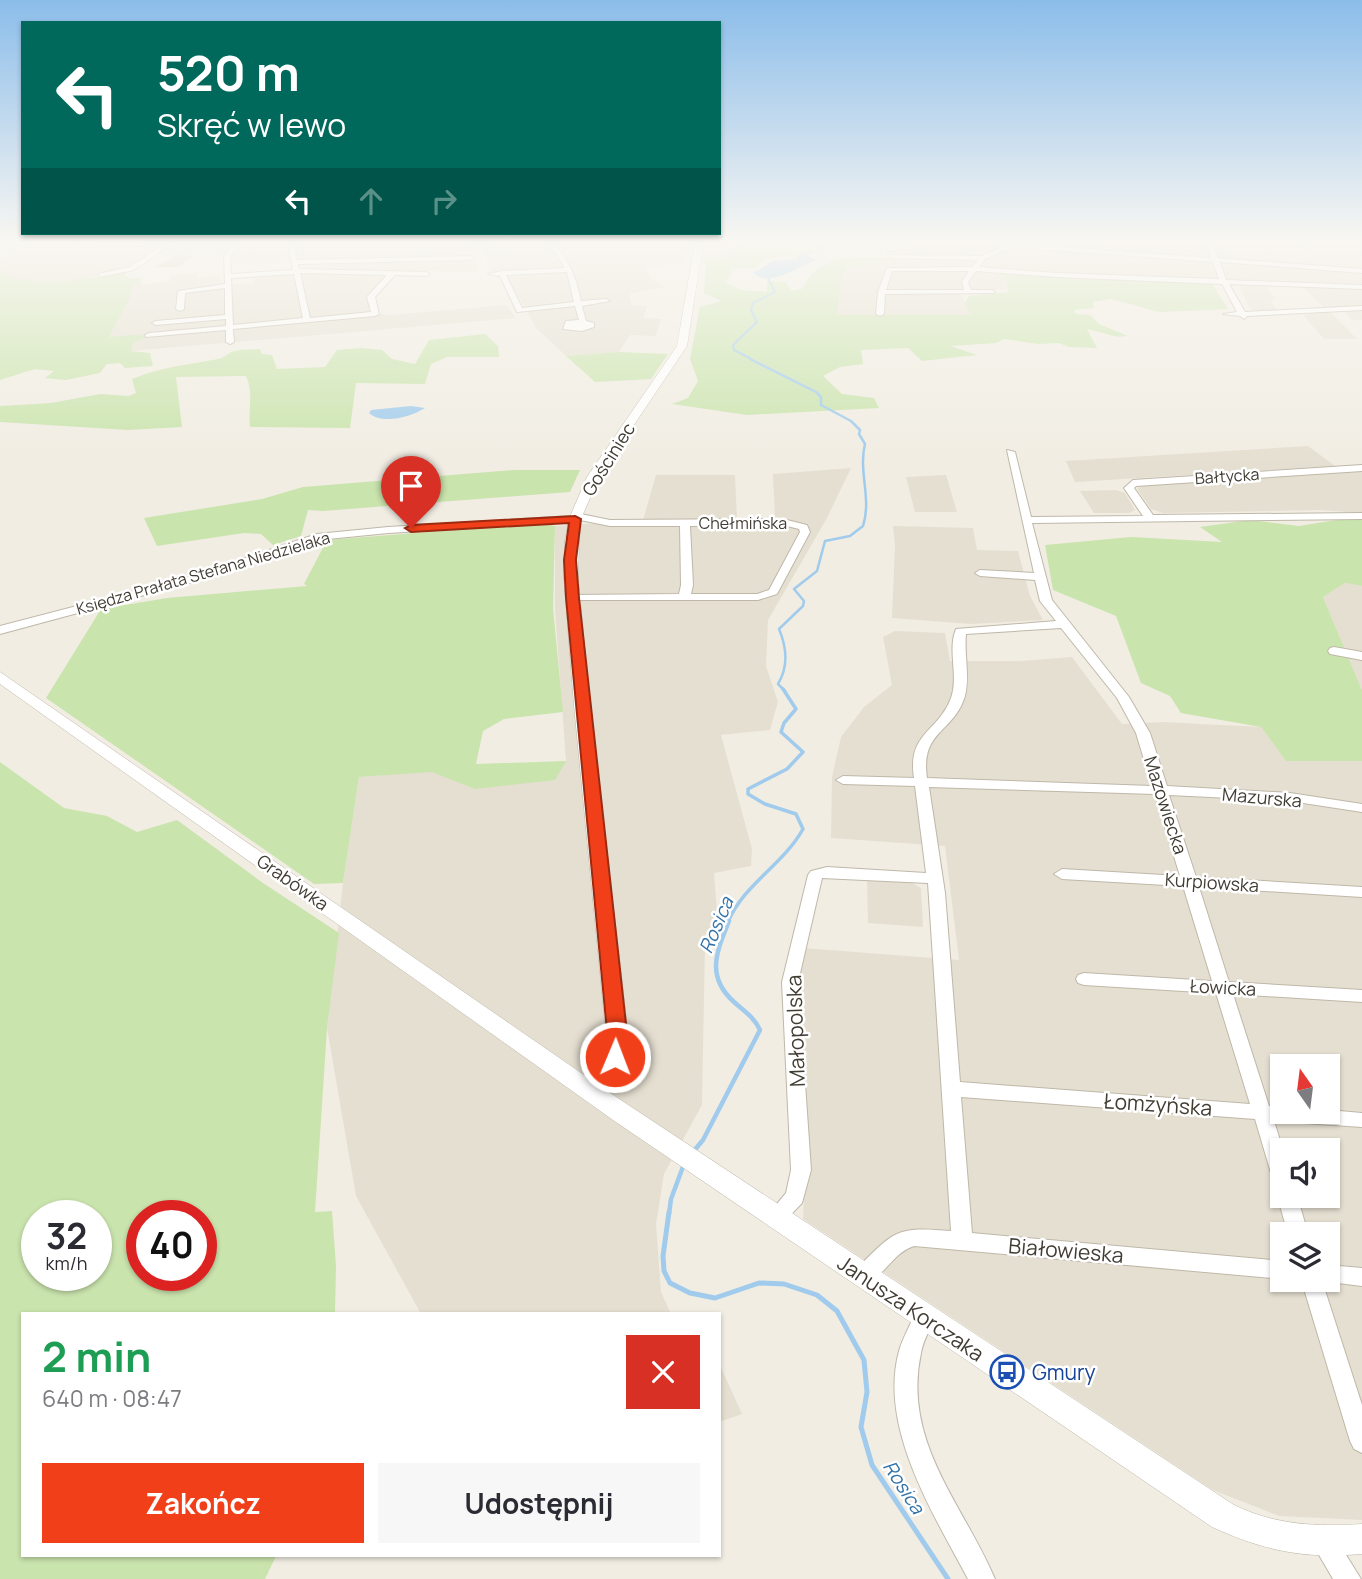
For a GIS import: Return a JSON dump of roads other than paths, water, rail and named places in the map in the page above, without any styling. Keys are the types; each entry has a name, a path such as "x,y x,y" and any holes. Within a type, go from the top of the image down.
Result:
{"street":[{"path":"156,323 229,317 230,342"},
{"path":"149,335 344,317"},
{"path":"582,317 583,322"},
{"name":"Gościniec","path":"586,1088 611,1063 618,1042 570,560 576,518 598,468 682,346 687,317"},
{"name":"Mazowiecka","path":"1010,452 1046,601 1132,711 1143,733 1271,1138"},
{"name":"Bałtycka","path":"1149,517 1129,488 1133,483 1362,468"},
{"path":"1026,520 1362,516"},
{"name":"Chełmińska","path":"572,598 743,598 773,592 805,532 803,527 797,524 783,522 610,523 576,518"},
{"name":"Księdza Prałata Stefana Niedzielaka","path":"0,630 196,578 317,537 576,518"},
{"path":"684,598 687,585 685,523"},
{"path":"980,573 1039,577"},
{"path":"962,1240 953,1089 935,878 918,761 922,745 951,710 959,692 960,631 1063,624"},
{"path":"1334,651 1362,656"},
{"name":"Grabówka","path":"0,677 586,1088"},
{"path":"843,780 1161,790"},
{"name":"Mazurska","path":"1161,790 1290,797 1362,808"},
{"name":"Małopolska","path":"776,1217 795,1197 801,1170 790,982 816,875 827,872 935,878"},
{"name":"Kurpiowska","path":"1062,874 1362,892"},
{"name":"Łowicka","path":"1084,979 1362,996"},
{"name":"Janusza Korczaka","path":"586,1088 924,1318 1223,1516 1244,1527 1278,1538 1324,1543 1362,1538"},
{"name":"Łomżyńska","path":"953,1089 1362,1120"},
{"name":"Białowieska","path":"863,1276 896,1243 914,1237 1270,1269"},
{"path":"1340,1275 1362,1277"},
{"path":"1315,1292 1362,1441"},
{"path":"924,1318 907,1354 905,1374 908,1409 916,1447 930,1483 982,1579"},
{"path":"1324,1543 1348,1579"}],"water":[{"path":"411,406 425,408 389,419 381,419 369,413 371,410"}],"waterway":[{"name":"Rosica","path":"753,360 734,350 733,345 757,322 754,317"},
{"name":"Rosica","path":"750,359 816,392 821,397 821,405 851,421 860,430 859,434 865,444 863,464 866,506 863,526 850,536 825,541 817,571 794,589 804,601 803,606 779,629 786,657 778,684 783,689"},
{"name":"Rosica","path":"728,922 744,896 795,842 803,829 796,814 765,804 748,794 748,789 787,769 803,752 781,732 784,723 796,709 783,689"},
{"name":"Rosica","path":"693,1152 703,1140 760,1030 719,983 716,963 729,921"},
{"name":"Rosica","path":"669,1214 671,1199 684,1164"},
{"name":"Rosica","path":"669,1212 663,1256 664,1271 670,1283 690,1293 715,1298 759,1283 784,1284 817,1295 837,1311 864,1360 867,1392 861,1427 872,1465 948,1579"}],"place":[{"name":"Gmury","path":"1007,1372"}]}
